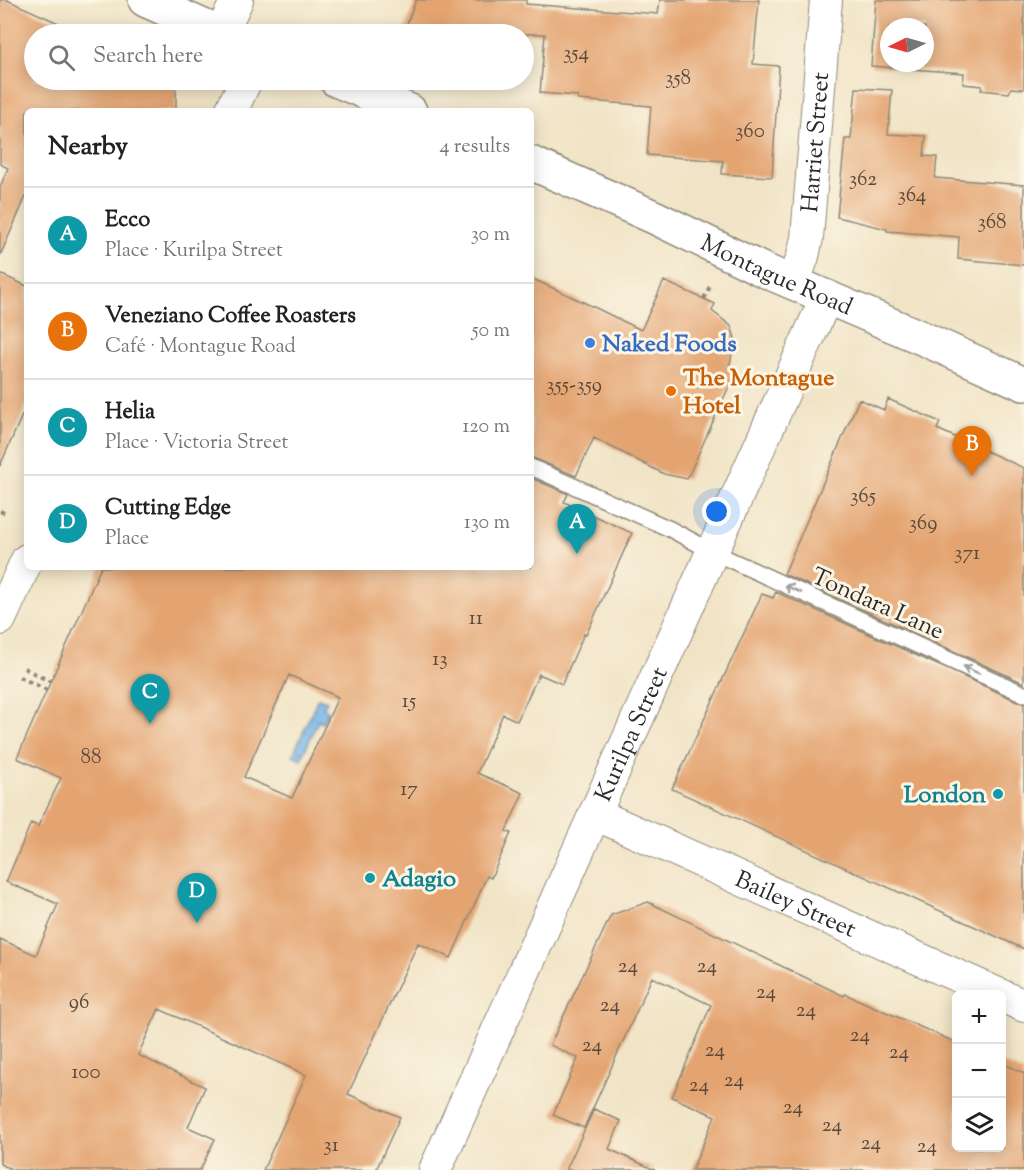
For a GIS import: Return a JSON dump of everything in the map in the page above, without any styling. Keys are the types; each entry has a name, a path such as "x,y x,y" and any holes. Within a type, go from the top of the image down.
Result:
{"street":[{"path":"145,0 199,24"},
{"path":"226,24 237,0"},
{"name":"Harriet Street","path":"794,282 807,238 826,0"},
{"path":"232,108 241,90"},
{"path":"360,90 403,108"},
{"name":"Montague Road","path":"534,164 632,207 761,269 1024,384"},
{"name":"Kurilpa Street","path":"435,1170 827,296"},
{"path":"0,619 24,567"},
{"name":"Bailey Street","path":"596,814 989,990"},
{"name":"Bailey Street","path":"1006,998 1024,1006"}],"lane":[{"name":"Tondara Lane","path":"534,468 1024,694"}],"path":[{"path":"704,299 710,286"},
{"path":"0,511 6,513"},
{"path":"24,668 51,682"},
{"path":"19,677 47,690"}],"water":[{"path":"318,698 327,701 323,708 328,711 323,723 318,721 301,759 293,755"}],"building":[{"path":"0,0 7,0 61,24 24,24 24,90 176,90 176,108 24,108 24,201 0,256 0,187 8,168 0,164"},
{"path":"416,0 526,0 526,4 658,14 660,0 759,0 753,64 779,66 772,177 722,174 723,161 647,155 651,106 578,100 577,96 540,93 545,34 534,34 534,24 407,24"},
{"path":"876,0 1024,0 1024,89 1011,88 1009,93 981,90 982,86 963,84 964,73 934,71 934,18 880,18 880,67 871,66"},
{"path":"856,88 892,90 888,134 926,136 924,156 937,157 935,178 1024,185 1024,265 958,259 959,237 887,231 887,229 837,217 845,139 851,139"},
{"path":"0,274 24,285 24,411 0,466"},
{"path":"534,279 641,330 664,281 715,304 712,311 731,326 735,338 729,369 736,371 687,479 664,474 594,438 576,476 534,458"},
{"path":"859,399 884,410 888,399 940,422 937,429 1024,468 1024,683 784,574"},
{"path":"534,479 568,494 564,502 632,533 562,684 539,674 517,721 503,714 477,773 523,793 506,831 511,833 491,878 487,876 451,958 418,943 348,1094 400,1117 376,1170 263,1170 306,1075 159,1009 138,1055 205,1087 188,1127 215,1139 200,1170 13,1170 0,1164 0,939 36,955 58,904 6,882 31,823 38,826 61,778 17,758 100,570 534,570","holes":["289,675 338,697 292,798 244,777"]},
{"path":"776,592 1024,704 1024,949 672,789 762,594 773,598"},
{"path":"648,902 844,996 845,994 952,1041 952,1152 1006,1152 1006,1065 1024,1073 1024,1170 692,1170 715,1116 672,1097 711,1005 652,977 584,1128 553,1115 578,1058 550,1045 611,915"},
{"path":"594,1109 621,1121 609,1149 655,1170 566,1170"}],"place":[{"name":"Naked Foods","path":"590,343"},
{"name":"The Montague Hotel","path":"671,391"},
{"name":"Veneziano Coffee Roasters","path":"972,476"},
{"name":"Ecco","path":"577,554"},
{"name":"Helia","path":"150,724"},
{"name":"London","path":"998,794"},
{"name":"Adagio","path":"370,878"},
{"name":"Cutting Edge","path":"197,923"}]}
